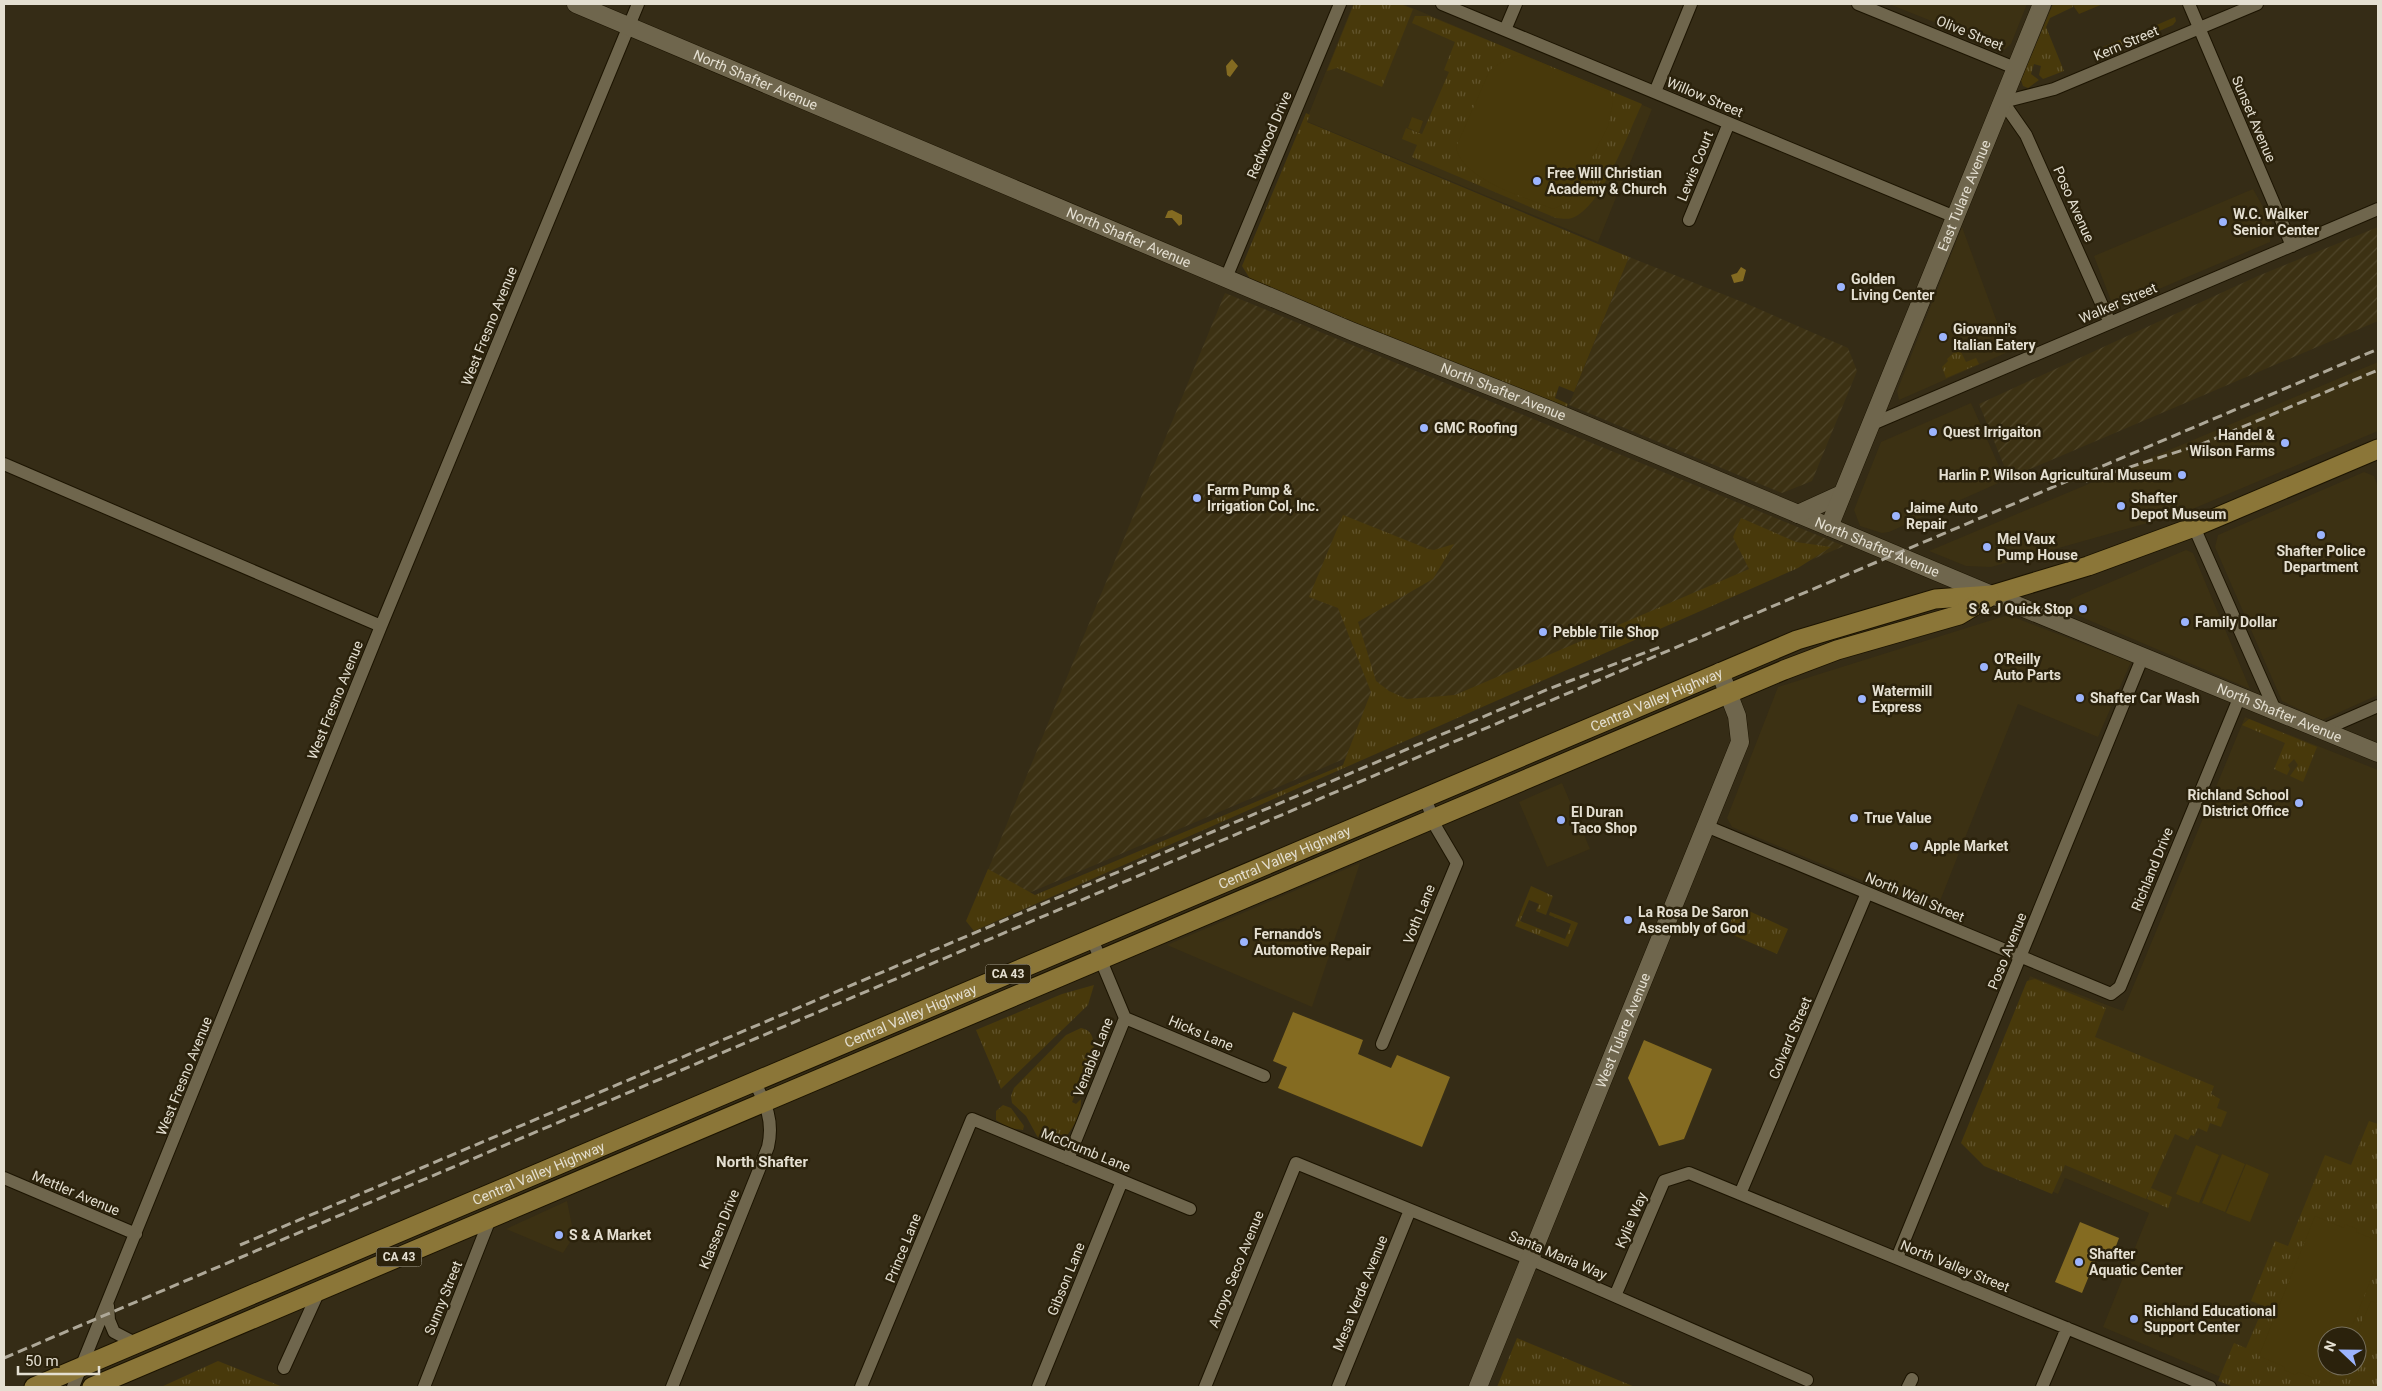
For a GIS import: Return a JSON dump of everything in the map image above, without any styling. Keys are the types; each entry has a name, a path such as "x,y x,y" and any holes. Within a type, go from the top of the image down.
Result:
{"main road":[{"name":"North Shafter Avenue","path":"576,4 1226,278 2378,753"},
{"name":"East Tulare Avenue","path":"1829,527 2042,4"},
{"name":"Central Valley Highway","path":"34,1387 1720,672 1828,629 1925,601 1992,595 2088,566 2194,527 2378,449"},
{"path":"1798,514 1842,494"},
{"name":"Central Valley Highway","path":"92,1387 1729,694 1837,650 1959,615 1992,595"},
{"name":"West Tulare Avenue","path":"1478,1387 1740,742 1740,726 1720,672"}],"street":[{"name":"West Fresno Avenue","path":"73,1387 381,626 638,4"},
{"name":"Redwood Drive","path":"1226,278 1340,4"},
{"name":"Willow Street","path":"1442,4 1955,217"},
{"path":"1505,30 1516,4"},
{"path":"1655,92 1691,4"},
{"name":"Olive Street","path":"1858,4 2015,68"},
{"name":"Sunset Avenue","path":"2189,4 2292,246"},
{"name":"Kern Street","path":"2003,102 2054,89 2257,4"},
{"name":"Poso Avenue","path":"2003,102 2026,135 2110,323"},
{"name":"Lewis Court","path":"1690,220 1729,123"},
{"name":"Walker Street","path":"1870,425 2378,209"},
{"path":"4,464 381,626"},
{"path":"2194,527 2275,710"},
{"name":"Poso Avenue","path":"1897,1258 2143,656"},
{"name":"Richland Drive","path":"2111,994 2120,987 2240,696"},
{"path":"2323,730 2378,706"},
{"name":"Voth Lane","path":"1382,1044 1457,863 1433,819 1425,798"},
{"name":"North Wall Street","path":"1706,826 2111,994"},
{"name":"Colvard Street","path":"1740,1194 1867,893"},
{"name":"Venable Lane","path":"1068,1159 1125,1018 1092,939"},
{"name":"Hicks Lane","path":"1125,1018 1264,1076"},
{"name":"Klassen Drive","path":"672,1387 768,1147 771,1124 764,1102 754,1081"},
{"name":"McCrumb Lane","path":"972,1119 1190,1209"},
{"name":"Prince Lane","path":"861,1387 972,1119"},
{"name":"Santa Maria Way","path":"1296,1163 1530,1259 1807,1380"},
{"name":"Arroyo Seco Avenue","path":"1204,1387 1296,1163"},
{"name":"North Valley Street","path":"1689,1173 2067,1328 2182,1382 2210,1387"},
{"name":"Kylie Way","path":"1615,1296 1664,1181 1689,1173"},
{"name":"Mettler Avenue","path":"4,1178 136,1234"},
{"name":"Gibson Lane","path":"1038,1387 1122,1181"},
{"name":"Mesa Verde Avenue","path":"1338,1387 1410,1210"},
{"name":"Sunny Street","path":"424,1387 490,1219"},
{"path":"284,1368 319,1291"},
{"path":"108,1304 109,1320 114,1332 137,1344"},
{"path":"2042,1387 2067,1328"}],"shaded area":[{"name":"Free Will Christian Academy & Church","path":"1353,4 1403,4 1652,109 1598,242 1306,121"},
{"path":"1889,4 2027,4 2011,44 2004,50"},
{"path":"1232,59 1238,66 1230,77 1227,75 1226,66"},
{"path":"2253,189 2272,223 2270,242 2121,305 2111,301 2094,256"},
{"path":"1172,210 1182,215 1182,224 1179,226 1172,218 1165,218 1168,211"},
{"path":"1962,227 2008,352 1899,400 1897,391"},
{"path":"2378,227 2378,321 2009,478 1979,404 2258,276"},
{"path":"1629,257 1745,303 1848,348 1857,371 1812,481 1782,493 1569,405"},
{"path":"1741,267 1746,270 1743,281 1734,283 1731,275 1737,273"},
{"path":"1225,293 1844,546 968,919 1090,621"},
{"path":"2378,362 2378,431 2183,513 1991,567 1966,566 1929,551"},
{"path":"1971,403 2005,480 1889,532 1882,533 1860,526 1854,510 1881,442"},
{"path":"2364,472 2374,476 2378,487 2378,695 2322,720 2282,701 2215,547 2218,535"},
{"path":"2186,550 2193,553 2250,689 2072,613 2066,607 2071,599"},
{"path":"2008,615 2131,662 2098,737 2018,704 1936,911 1732,827 1727,818 1778,687"},
{"path":"2245,717 2378,770 2378,1387 2244,1387 2103,1327 2149,1213 2065,1178 2058,1194 1989,1164 1963,1144 2030,976 2123,1011"},
{"path":"1562,783 1590,849 1547,867 1519,802"},
{"path":"1360,863 1312,1007 1167,945"},
{"path":"1293,1012 1363,1040 1358,1054 1391,1068 1397,1055 1450,1077 1422,1147 1278,1088 1287,1067 1273,1061"},
{"path":"1644,1040 1712,1069 1684,1139 1659,1146 1628,1078"},
{"path":"567,1201 574,1236 563,1253 506,1229"},
{"name":"Shafter Aquatic Center","path":"2080,1222 2119,1238 2113,1254 2100,1249 2082,1293 2055,1282"}],"green space":[{"path":"1354,4 1400,4 1413,9 1382,87 1337,68 1327,71"},
{"path":"2053,4 2072,4 2073,7 2050,18 2046,27 2064,71 2043,79 2039,75 2041,66 2034,64 2031,74 2039,80 2028,88 2023,86 2021,80"},
{"path":"2072,4 2103,4 2079,14"},
{"path":"1415,16 1429,16 1642,104 1615,164 1588,207 1573,218 1556,218 1412,157 1417,145 1402,139 1406,128 1422,134 1449,72 1444,70 1455,42 1412,23"},
{"path":"2175,17 2176,21 2173,25 2152,34 2150,30 2152,27"},
{"path":"2127,37 2127,44 2106,53 2103,47"},
{"path":"1522,55 1611,93 1613,102 1608,126 1570,201 1553,209 1512,193 1482,178 1461,159 1456,147 1490,70 1508,58"},
{"path":"1306,113 1310,115 1307,122 1629,257 1574,392 1559,386 1555,398 1568,404 1565,410 1252,282 1242,266"},
{"path":"1412,117 1423,121 1419,133 1408,128"},
{"path":"1959,348 1966,362 1976,358 1979,364 1946,378 1942,367 1948,361 1947,359"},
{"path":"1343,515 1428,549 1434,550 1454,544 1433,579 1358,622 1376,681 1389,691 1407,699 1455,695 1749,569 1733,537 1741,518 1796,542 1831,547 1798,568 974,931 966,921 988,869 1035,895 1343,765 1371,692 1338,608 1309,597"},
{"path":"2249,719 2317,747 2303,782 2290,776 2298,765 2294,759 2288,765 2290,769 2287,775 2274,769 2285,743 2242,725"},
{"path":"1531,886 1553,896 1546,915 1536,911 1539,904 1529,900 1520,921 1565,939 1571,924 1549,915 1550,912 1578,923 1568,947 1515,926"},
{"path":"1738,906 1788,929 1777,954 1726,932"},
{"path":"2035,979 2106,1008 2095,1037 2214,1086 2211,1094 2220,1099 2217,1108 2227,1112 2221,1127 2210,1123 2207,1132 2198,1128 2194,1136 2191,1135 2188,1140 2175,1134 2146,1199 2065,1165 2052,1194 1984,1166 1961,1143 2027,981"},
{"path":"1094,985 1088,1005 1001,1089 976,1030 1062,994"},
{"path":"1081,1028 1091,1034 1094,1046 1072,1102 1076,1104 1081,1099 1080,1111 1069,1133 1061,1142 1044,1142 1037,1136 1026,1116 1012,1103 1011,1096 1014,1088 1066,1035"},
{"path":"1003,1105 1011,1108 1024,1126 1023,1130 1009,1128 996,1120 996,1111"},
{"path":"2369,1121 2378,1124 2378,1387 2234,1387 2218,1381 2234,1343 2246,1348 2264,1306 2251,1301 2275,1241 2288,1246 2325,1155 2351,1165"},
{"path":"2196,1145 2219,1155 2199,1203 2176,1194"},
{"path":"2222,1154 2245,1164 2225,1212 2202,1203"},
{"path":"2246,1164 2269,1174 2250,1222 2226,1213"},
{"path":"2151,1188 2172,1197 2168,1208 2147,1199"},
{"path":"2315,1216 2344,1228 2345,1224 2357,1229 2356,1232 2378,1241 2378,1262 2352,1326 2317,1326 2317,1376 2332,1376 2329,1384 2298,1372 2296,1375 2284,1370 2285,1367 2259,1356"},
{"path":"2371,1301 2378,1304 2377,1351 2367,1346 2367,1326 2360,1326"},
{"path":"1517,1338 1635,1387 1497,1387"},
{"path":"218,1361 283,1387 161,1387"}],"railway":[{"path":"4,1358 2378,349"},
{"path":"2086,481 2202,444 2378,370"},
{"path":"240,1245 1551,688 1660,647"}],"place":[{"name":"Free Will Christian Academy & Church","path":"1537,181"},
{"name":"W.C. Walker Senior Center","path":"2223,222"},
{"name":"Golden Living Center","path":"1841,287"},
{"name":"Giovanni's Italian Eatery","path":"1943,337"},
{"name":"GMC Roofing","path":"1424,428"},
{"name":"Quest Irrigaiton","path":"1933,432"},
{"name":"Handel & Wilson Farms","path":"2285,443"},
{"name":"Harlin P. Wilson Agricultural Museum","path":"2182,475"},
{"name":"Farm Pump & Irrigation Col, Inc.","path":"1197,498"},
{"name":"Shafter Depot Museum","path":"2121,506"},
{"name":"Jaime Auto Repair","path":"1896,516"},
{"name":"Shafter Police Department","path":"2321,535"},
{"name":"Mel Vaux Pump House","path":"1987,547"},
{"name":"S & J Quick Stop","path":"2083,609"},
{"name":"Family Dollar","path":"2185,622"},
{"name":"Pebble Tile Shop","path":"1543,632"},
{"name":"O'Reilly Auto Parts","path":"1984,667"},
{"name":"Shafter Car Wash","path":"2080,698"},
{"name":"Watermill Express","path":"1862,699"},
{"name":"Richland School District Office","path":"2299,803"},
{"name":"True Value","path":"1854,818"},
{"name":"El Duran Taco Shop","path":"1561,820"},
{"name":"Apple Market","path":"1914,846"},
{"name":"La Rosa De Saron Assembly of God","path":"1628,920"},
{"name":"Fernando's Automotive Repair","path":"1244,942"},
{"name":"S & A Market","path":"559,1235"},
{"name":"Shafter Aquatic Center","path":"2079,1262"},
{"name":"Richland Educational Support Center","path":"2134,1319"}],"district":[{"name":"North Shafter","path":"762,1162"}]}
